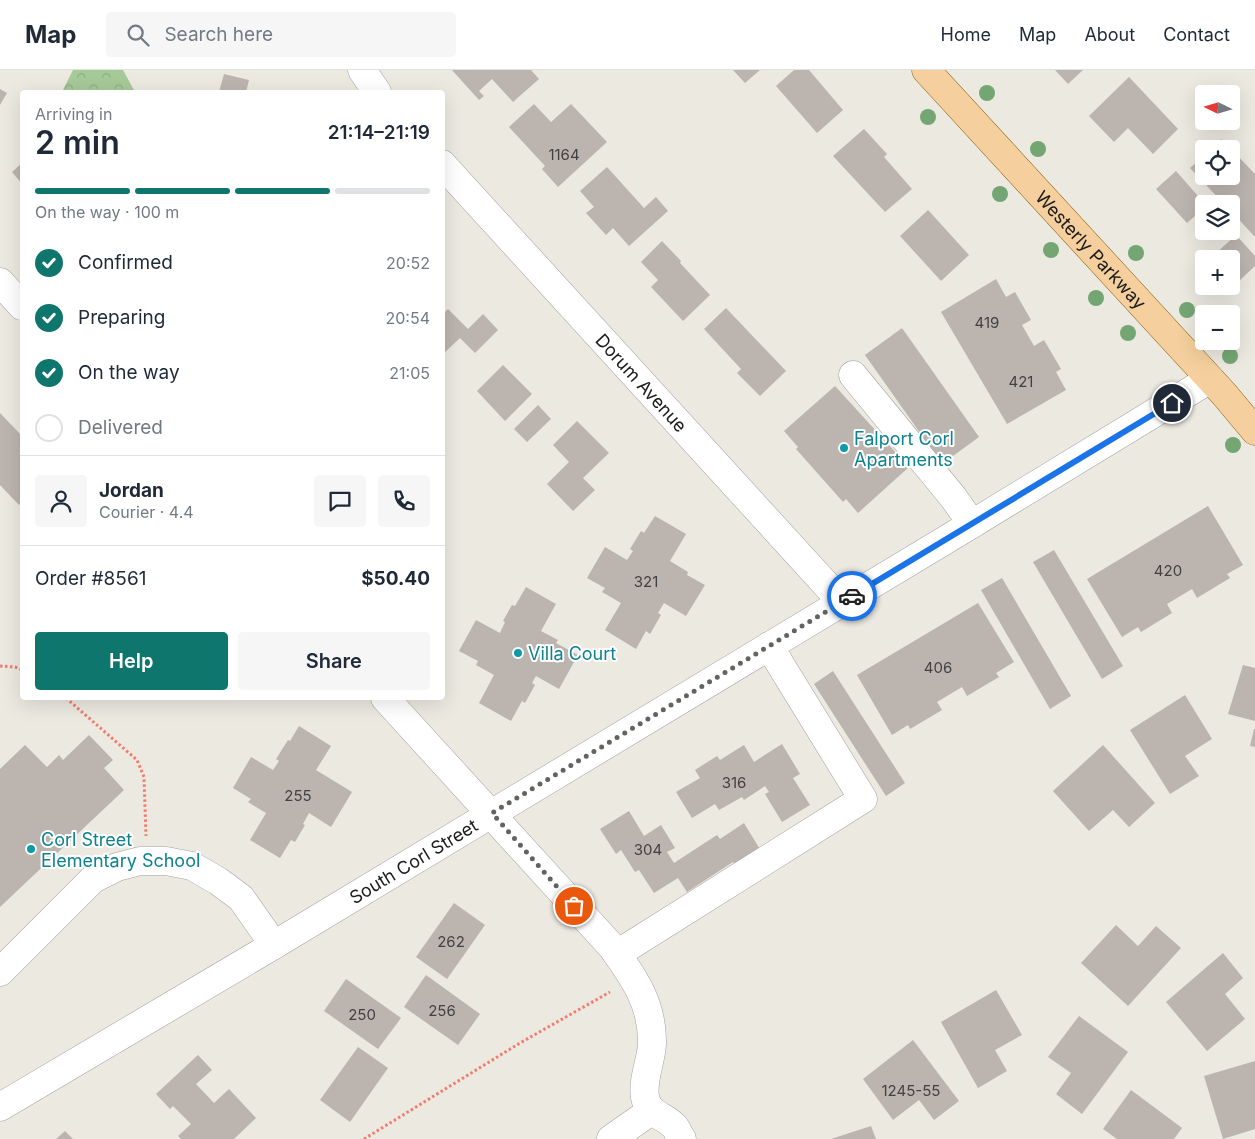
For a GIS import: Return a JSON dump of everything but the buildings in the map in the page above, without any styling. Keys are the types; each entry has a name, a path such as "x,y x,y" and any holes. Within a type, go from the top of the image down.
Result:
{"main road":[{"name":"Westerly Parkway","path":"926,70 1224,394 1255,431"}],"street":[{"path":"362,70 376,90"},
{"name":"Dorum Avenue","path":"445,167 842,602"},
{"path":"0,282 20,304"},
{"path":"853,375 954,497 972,524"},
{"name":"South Corl Street","path":"0,1107 274,945 1210,379"},
{"path":"617,954 863,799 769,646"},
{"path":"387,700 492,813 617,954 635,978 650,1015 652,1045 645,1082 645,1099 651,1111 675,1127 682,1139"},
{"path":"0,972 93,879 117,867 140,861 166,861 192,866 218,881 241,898 274,945"},
{"path":"611,1139 651,1111"}],"path":[{"path":"0,666 20,669"},
{"path":"68,700 137,760 144,777 146,844"},
{"path":"364,1139 520,1043 635,978"}],"green space":[{"path":"73,70 123,70 134,90 63,90"}],"way so far":[{"path":"574,906 492,813 852,596"}],"place":[{"name":"Falport Corl Apartments","path":"844,448"},
{"name":"Villa Court","path":"518,653"},
{"name":"Corl Street Elementary School","path":"31,849"}],"route":[{"path":"852,596 1172,403"}]}
